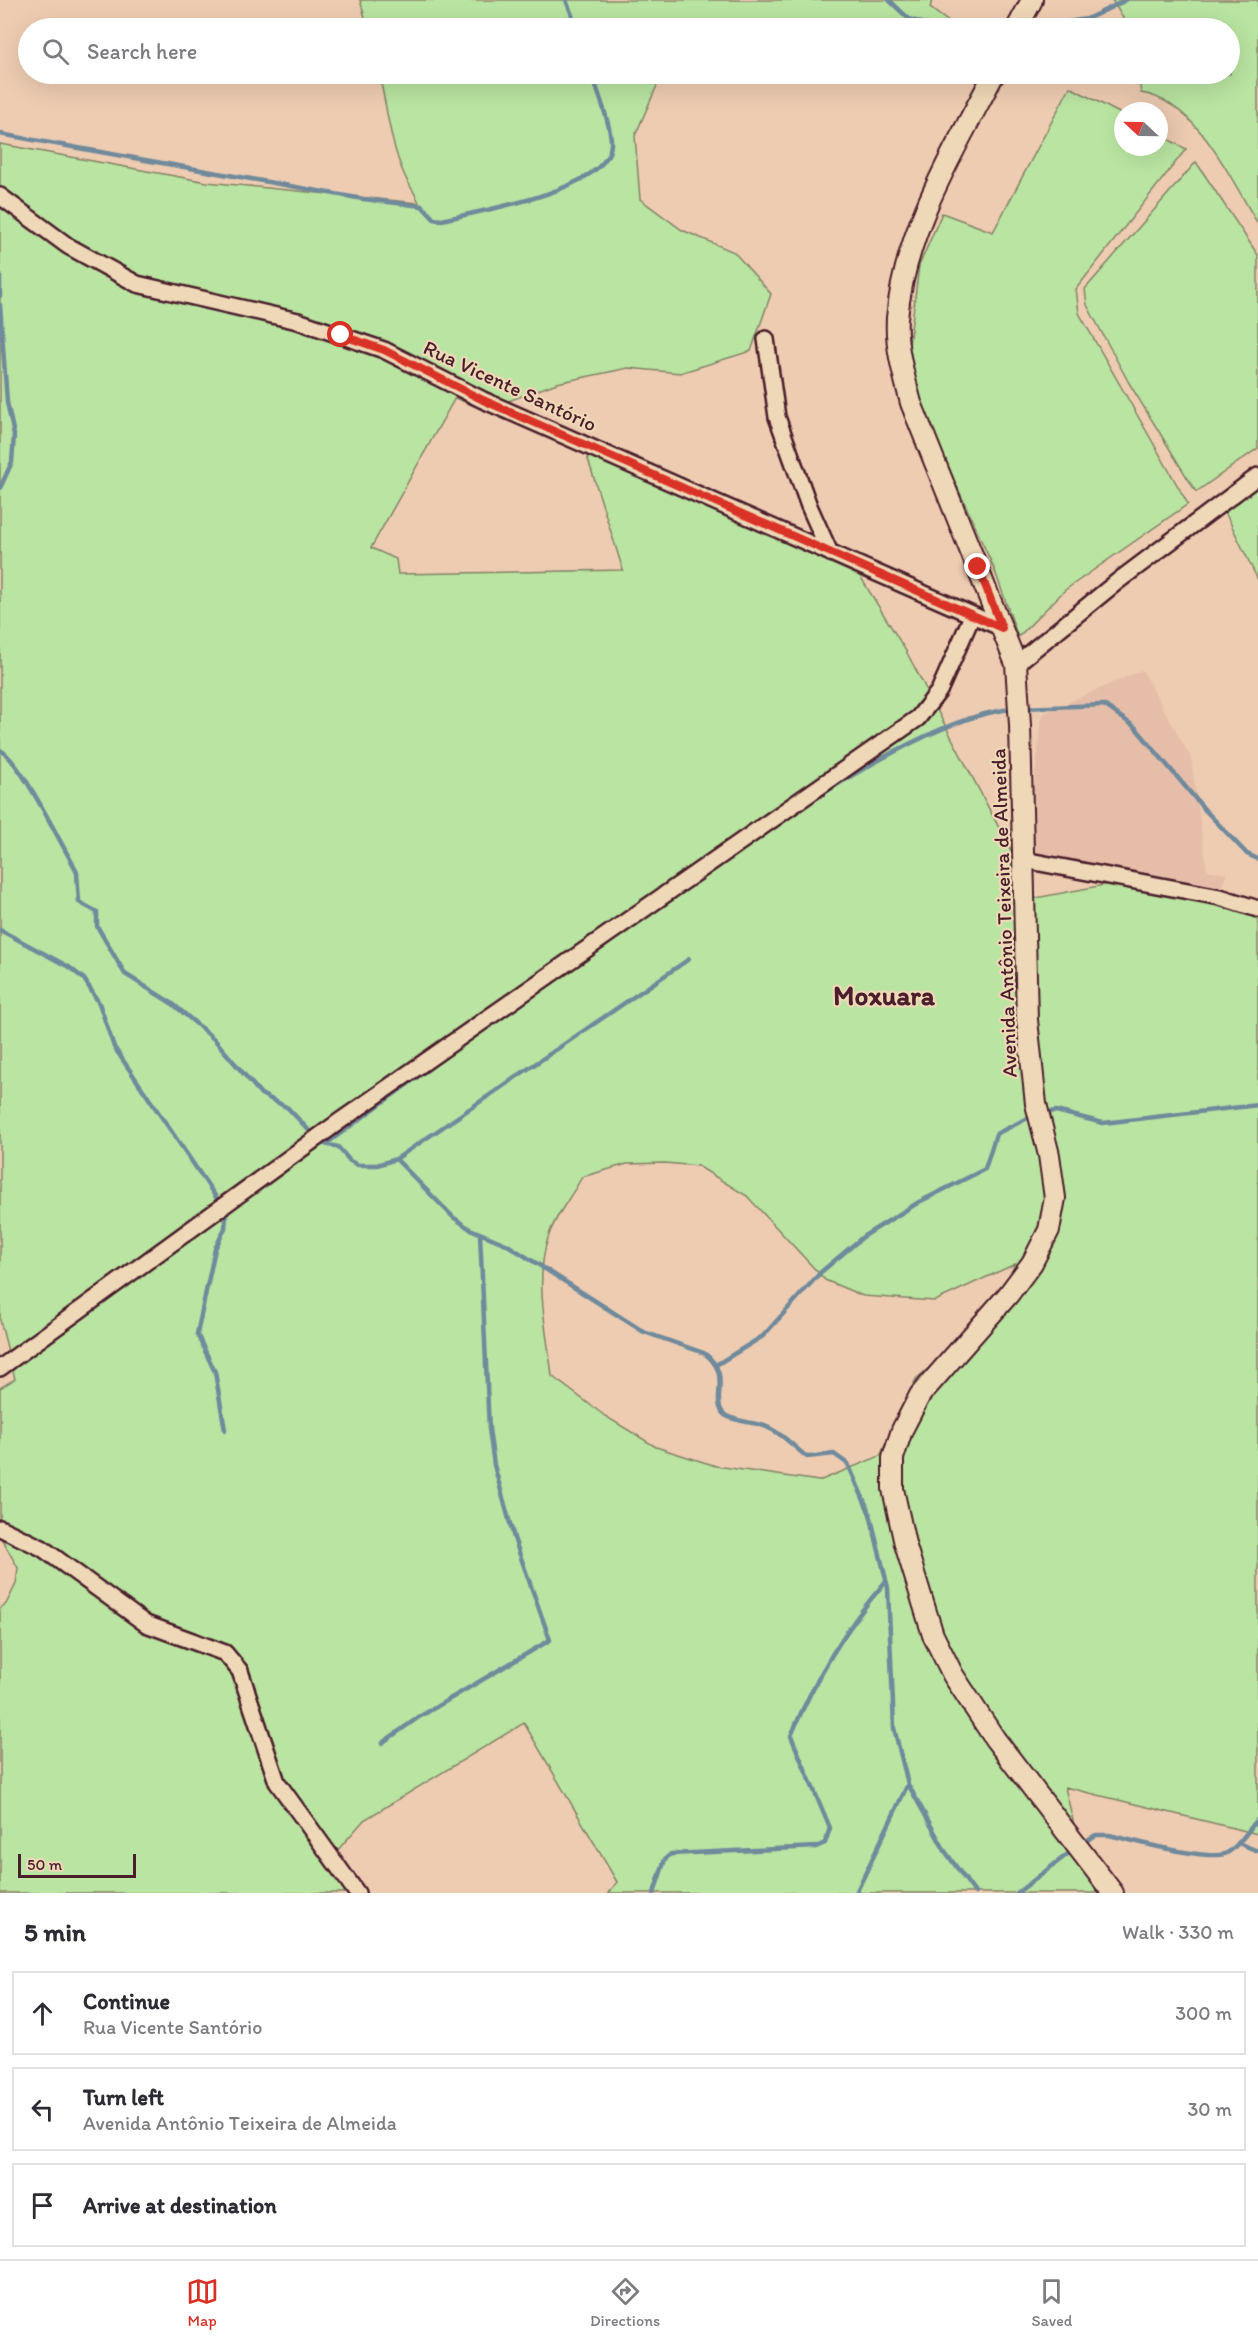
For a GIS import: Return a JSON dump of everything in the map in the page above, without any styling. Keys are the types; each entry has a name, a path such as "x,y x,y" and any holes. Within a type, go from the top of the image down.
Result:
{"street":[{"path":"1022,18 1032,0"},
{"name":"Avenida Antônio Teixeira de Almeida","path":"989,84 929,201 915,234 905,272 897,319 900,364 911,403 1016,664 1028,1020 1036,1104 1049,1155 1055,1198 1049,1230 1032,1263 1008,1295 920,1395 902,1430 893,1458 893,1489 905,1544 933,1635 953,1675 995,1739 1113,1893"},
{"name":"Rua Vicente Santório","path":"0,196 68,246 137,284 298,321 384,350 483,400 1002,628"},
{"path":"766,339 777,417 809,506 830,553"},
{"path":"1016,664 1118,581 1258,476"},
{"path":"0,1368 340,1121 918,718 939,691 972,616"},
{"path":"1024,860 1220,897 1258,909"},
{"path":"0,1528 42,1548 146,1624 225,1653 234,1661 240,1671 268,1762 277,1782 357,1893"}],"shaded area":[{"path":"1142,670 1191,758 1207,870 1227,874 1221,887 1027,852 1042,714"}],"green space":[{"path":"360,0 932,0 930,8 943,18 365,18"},
{"path":"1112,0 1258,0 1258,224 1224,165 1196,126 1168,102 1141,93 1140,84 1240,84 1240,18 1123,18"},
{"path":"381,84 658,84 635,136 640,199 682,230 734,252 771,294 751,351 680,373 628,368 557,383 484,410 455,398 371,548 396,559 398,574 623,570 586,453 860,576 906,651 1036,898 1125,881 1258,916 1258,1834 1065,1787 1080,1850 1105,1893 609,1893 617,1882 524,1723 364,1820 336,1852 365,1893 0,1893 0,1608 6,1604 16,1584 18,1568 0,1536 0,1388 15,1379 0,1320 0,144 207,182 419,203 399,162","holes":["665,1163 698,1166 747,1196 825,1280 863,1296 935,1301 1015,1264 1010,1275 943,1356 916,1379 880,1456 819,1481 716,1466 656,1447 605,1416 552,1376 543,1307 544,1254 554,1222 582,1177 627,1164"]},
{"path":"1070,87 1114,110 1114,156 1168,156 1168,139 1186,149 1076,289 1079,313 1188,504 1065,590 1018,637 995,571 921,406 909,345 919,266 942,213 993,232"},
{"path":"1196,162 1258,255 1258,448 1196,492 1129,383 1087,305 1085,289"},
{"path":"1258,484 1258,580 1224,510"}],"waterway":[{"path":"566,0 573,18"},
{"path":"889,0 908,18"},
{"path":"1089,18 1126,0"},
{"path":"0,134 363,199 422,206 434,219 442,220 542,195 569,185 592,172 607,157 611,140 606,115 595,84"},
{"path":"0,274 0,296"},
{"path":"0,305 7,402 14,435 12,462 0,488"},
{"path":"1022,708 1104,705 1135,727 1205,810 1247,854 1258,859"},
{"path":"813,800 883,758 938,731 991,712 1014,709"},
{"path":"0,750 18,769 49,820 77,873 79,902 97,912 97,926 125,974 173,1004 214,1039 261,1094 288,1108 315,1137"},
{"path":"0,930 69,967 84,979 99,1003 114,1047 220,1203 226,1216 225,1228 215,1249 197,1334 215,1372 225,1430"},
{"path":"325,1144 338,1147 350,1161 358,1165 377,1165 396,1159 689,959"},
{"path":"326,1144 442,1059"},
{"path":"1042,1113 1056,1111 1103,1123 1258,1105"},
{"path":"716,1365 763,1336 821,1272 864,1236 919,1202 985,1169 996,1134 1034,1115"},
{"path":"396,1159 453,1217 470,1229 506,1244 644,1332 704,1353 717,1369 720,1405 725,1415 768,1427 807,1457 834,1454 848,1464 870,1514 888,1588 894,1728 908,1784 945,1851 975,1893"},
{"path":"382,1743 419,1717 550,1640 514,1538 494,1465 489,1429 480,1234"},
{"path":"654,1893 665,1859 671,1854 816,1847 825,1843 830,1828 791,1736 821,1674 844,1635 886,1581"},
{"path":"856,1893 908,1784"},
{"path":"1082,1843 1096,1835 1109,1835 1188,1853 1218,1855 1227,1853 1240,1842 1258,1819"},
{"path":"1238,1843 1258,1851"},
{"path":"1017,1893 1073,1850"}],"district":[{"name":"Moxuara","path":"884,996"}],"route":[{"path":"341,335 384,350 483,400 917,593 1002,628 978,567"}]}
